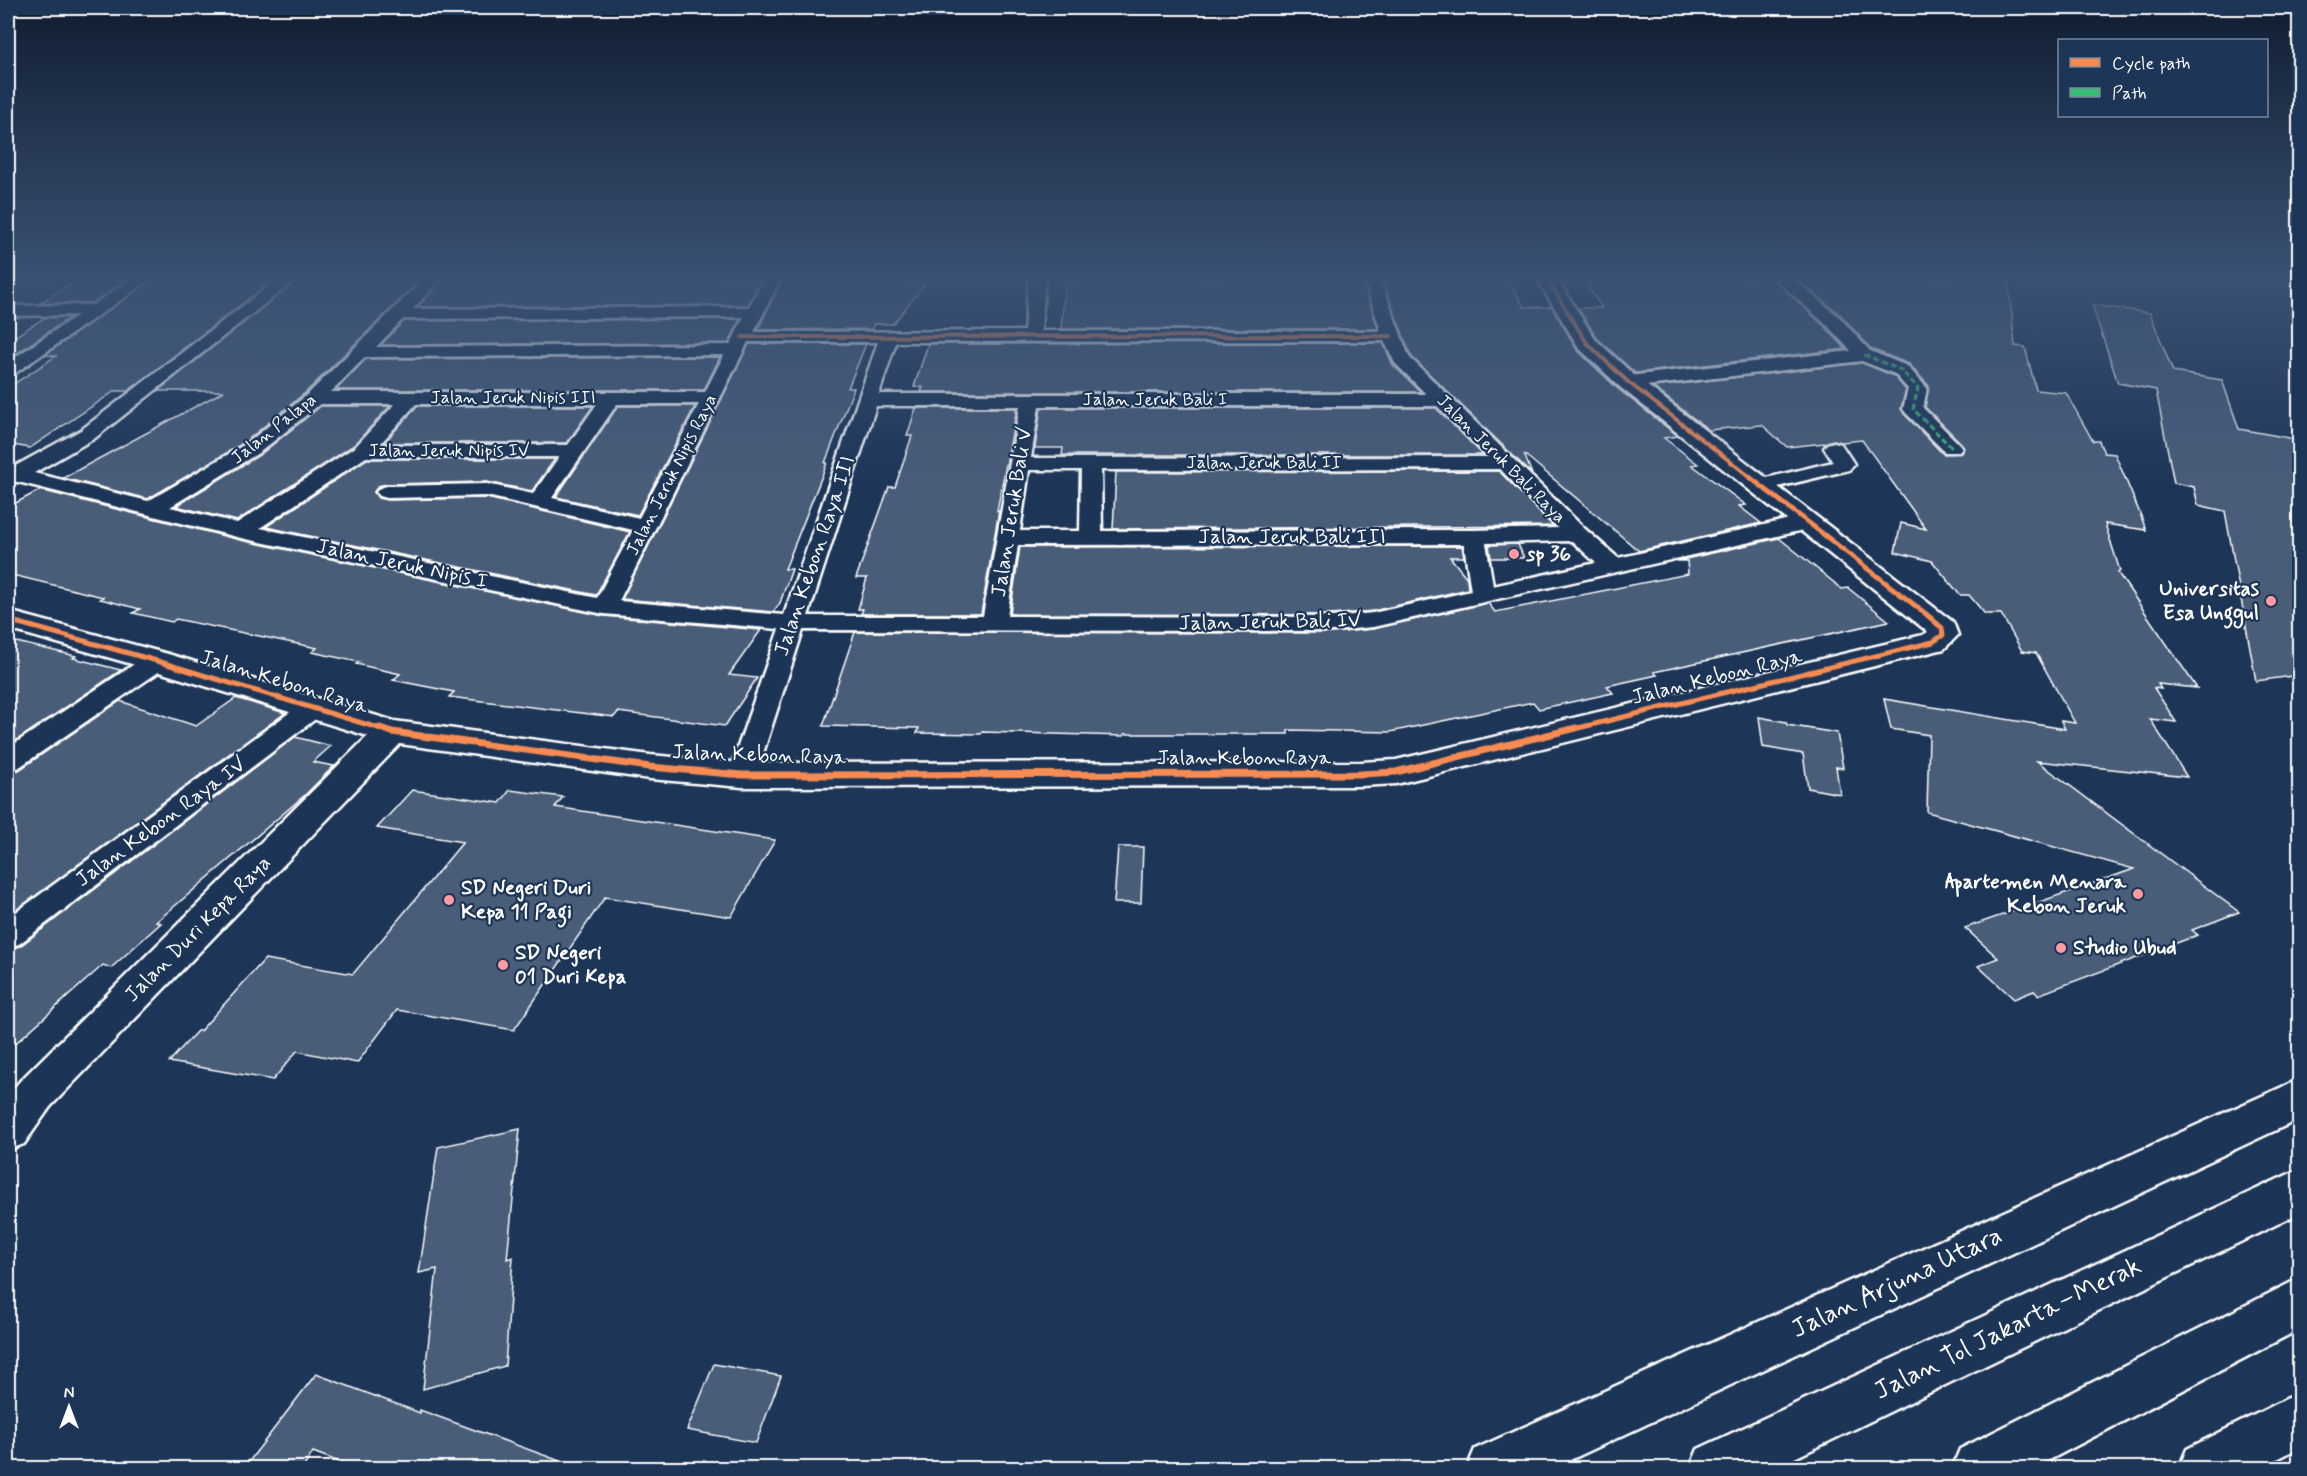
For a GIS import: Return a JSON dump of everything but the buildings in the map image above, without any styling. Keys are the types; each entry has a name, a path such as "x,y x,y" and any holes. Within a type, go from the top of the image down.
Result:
{"main road":[{"name":"Jalan Kebon Raya","path":"8,620 157,661 392,732 650,767 742,775 1349,774 1396,771 1933,642 1943,635 1942,628 1628,382 1591,348"},
{"name":"Jalan Duri Kepa Raya","path":"8,1130 35,1094 392,732"},
{"name":"Jalan Arjuna Utara","path":"1494,1468 2300,1098"},
{"name":"Jalan Tol Jakarta–Merak","path":"1717,1468 2300,1190"},
{"path":"1980,1468 2300,1302"},
{"path":"2206,1468 2300,1418"}],"street":[{"path":"8,370 40,348"},
{"path":"12,477 88,434 199,348"},
{"name":"Jalan Palapa","path":"151,508 253,448 315,398 364,348"},
{"path":"360,352 555,348"},
{"name":"Jalan Jeruk Nipis Raya","path":"604,607 737,348"},
{"name":"Jalan Kebon Raya III","path":"742,775 885,348"},
{"name":"Jalan Jeruk Bali Raya","path":"1396,348 1401,359 1577,534 1612,565"},
{"path":"1858,348 1864,355 1901,370 1918,388 1913,409 1952,448"},
{"path":"1628,382 1864,355"},
{"path":"8,358 27,357"},
{"name":"Jalan Jeruk Nipis III","path":"315,398 711,398"},
{"path":"362,451 411,398"},
{"name":"Jalan Jeruk Nipis IV","path":"539,501 610,398"},
{"name":"Jalan Jeruk Bali I","path":"868,400 1442,400"},
{"name":"Jalan Jeruk Bali V","path":"994,624 1030,400"},
{"path":"1761,485 1842,466 1843,460 1834,448"},
{"name":"Jalan Jeruk Nipis IV","path":"241,531 362,451 573,451"},
{"path":"1091,463 1091,536"},
{"name":"Jalan Jeruk Bali II","path":"1020,464 1507,463"},
{"name":"Jalan Jeruk Nipis I","path":"12,477 241,531 604,607 793,623"},
{"path":"387,492 487,490 646,526"},
{"name":"Jalan Jeruk Bali IV","path":"793,623 1332,624 1373,620 1808,522"},
{"name":"Jalan Jeruk Bali III","path":"1007,538 1091,536 1474,537 1577,534"},
{"path":"1474,537 1483,594"},
{"path":"8,760 157,661"},
{"name":"Jalan Kebon Raya IV","path":"8,935 313,708"}],"marked path":[{"path":"1864,355 1901,370 1918,388 1913,409 1952,448"}],"cycle path":[{"path":"8,620 157,661 392,732 650,767 742,775 1361,774 1396,772 1933,642 1943,635 1942,628 1926,614 1628,382 1592,348"}],"place":[{"name":"sp 36","path":"1514,554"},
{"name":"Universitas Esa Unggul","path":"2271,601"},
{"name":"Apartemen Menara Kebon Jeruk","path":"2138,894"},
{"name":"SD Negeri Duri Kepa 11 Pagi","path":"449,900"},
{"name":"Studio Ubud","path":"2061,948"},
{"name":"SD Negeri 01 Duri Kepa","path":"503,965"}]}
